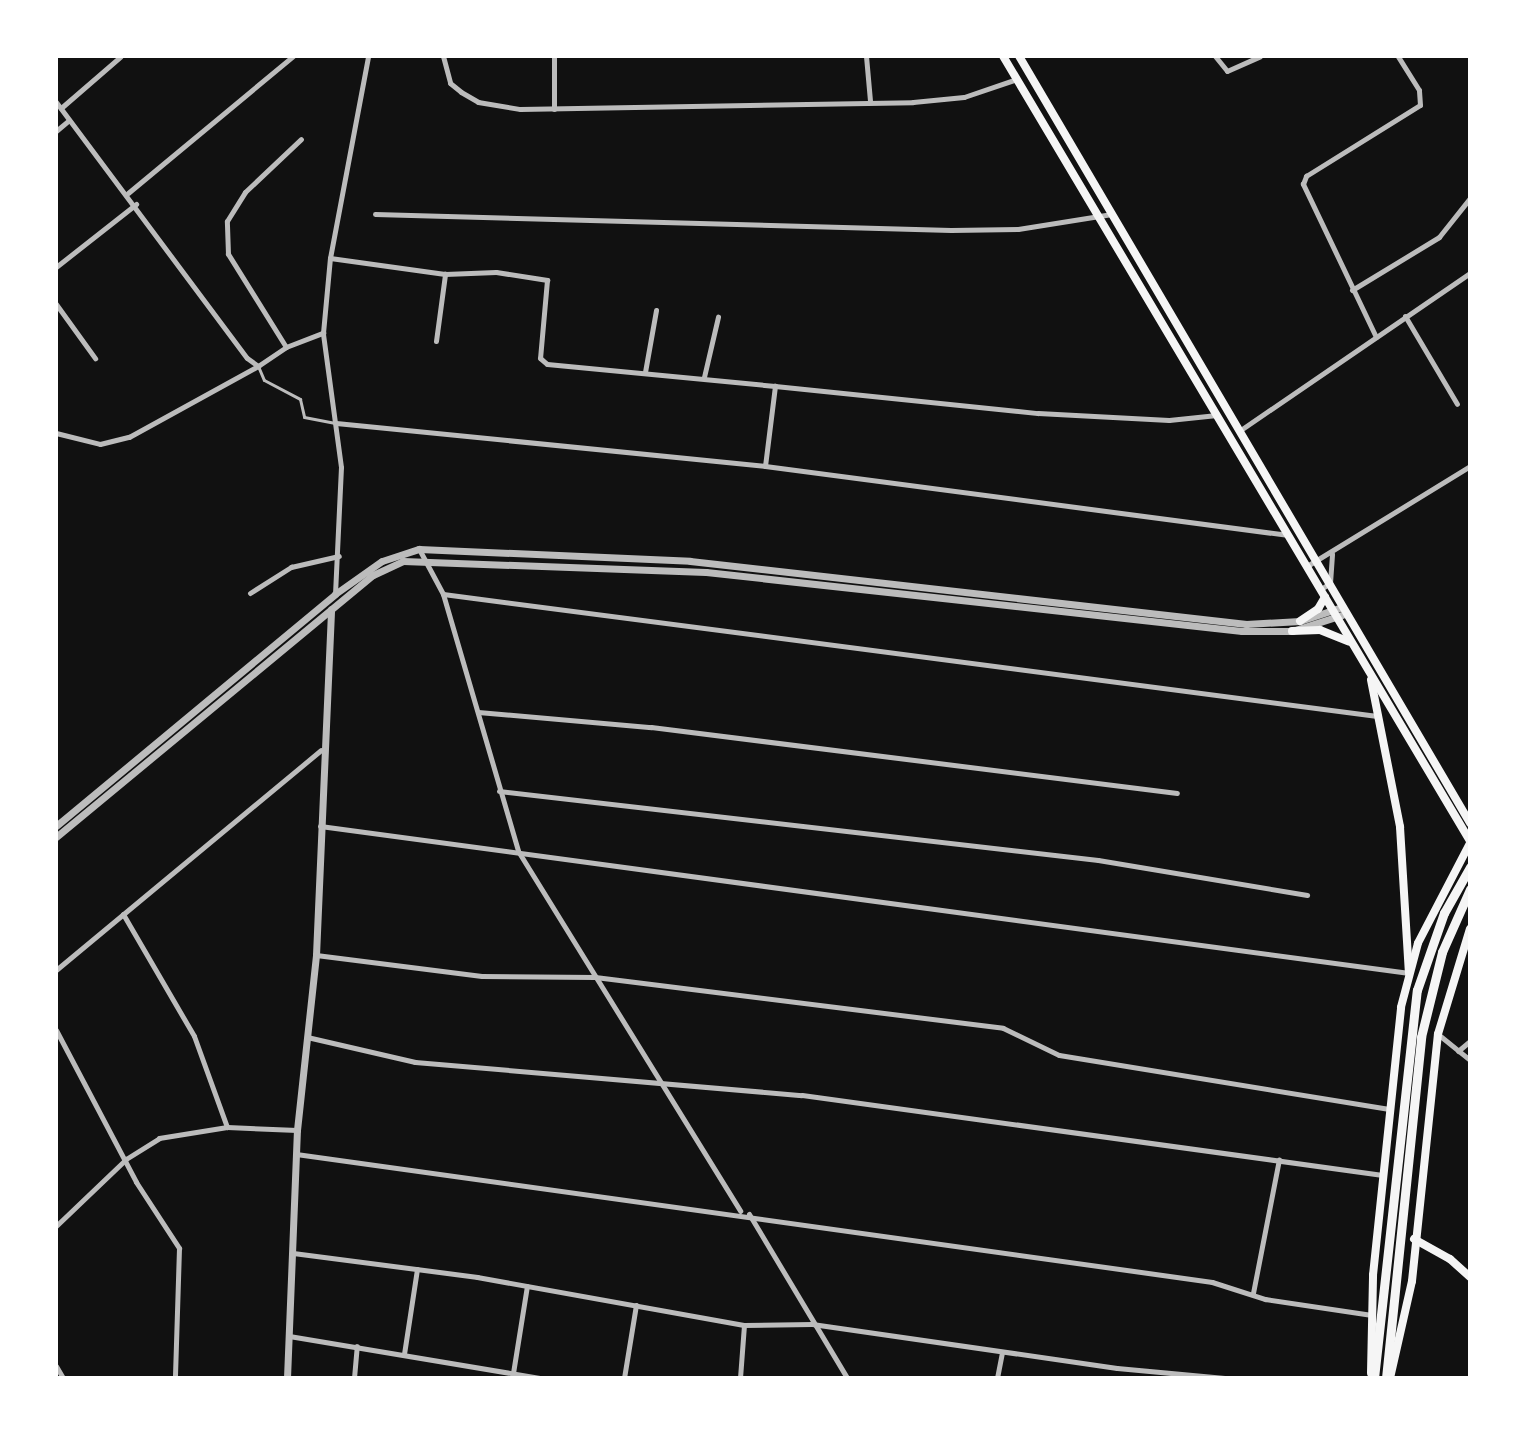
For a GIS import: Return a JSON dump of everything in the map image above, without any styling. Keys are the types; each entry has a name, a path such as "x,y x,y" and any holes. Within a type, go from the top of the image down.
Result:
{"highway":[{"path":"1372,1378 1409,1033 1430,945 1470,867"},
{"path":"1388,1378 1421,1037 1442,952 1470,889"}],"main road":[{"path":"1003,56 1323,593 1339,612 1470,823"},
{"path":"1019,56 1242,429 1330,583 1352,643 1470,842 1432,911 1409,973 1388,1109 1372,1315 1372,1378"},
{"path":"1300,621 1318,609 1323,593"},
{"path":"1292,631 1320,630 1352,643"},
{"path":"1370,675 1400,827 1409,973"},
{"path":"1435,782 1443,777"},
{"path":"1388,1378 1412,1281 1438,1034 1470,929"},
{"path":"1415,1236 1470,1270"},
{"path":"1415,1236 1450,1259 1470,1277"}],"street":[{"path":"61,108 121,56"},
{"path":"128,193 293,56"},
{"path":"335,594 341,467 323,333 330,258 368,56"},
{"path":"443,56 450,83 478,102 554,109 964,97 1017,79"},
{"path":"554,56 554,109"},
{"path":"866,56 870,101"},
{"path":"1215,56 1227,71 1260,56"},
{"path":"1376,337 1303,184 1306,176 1420,105 1419,90 1398,56"},
{"path":"56,102 258,366"},
{"path":"56,131 69,120"},
{"path":"286,347 228,254 227,221 245,192 301,139"},
{"path":"1352,290 1439,237 1470,198"},
{"path":"56,267 136,204"},
{"path":"375,214 951,230 1018,229 1112,214"},
{"path":"330,258 445,274 496,272 547,280 540,358 547,364 704,377 1038,413 1169,420 1218,414"},
{"path":"1242,429 1470,273"},
{"path":"436,341 445,274"},
{"path":"56,304 95,358"},
{"path":"645,372 656,310"},
{"path":"1405,316 1457,404"},
{"path":"704,377 718,317"},
{"path":"56,433 100,444 129,437 258,366 286,347 323,333"},
{"path":"765,466 775,386"},
{"path":"336,423 765,466 1289,535"},
{"path":"1307,566 1469,468"},
{"path":"419,549 443,594 518,851 741,1212"},
{"path":"56,826 335,594 382,561 419,549 690,561 1246,624 1300,621 1339,612"},
{"path":"1323,593 1330,583 1332,553"},
{"path":"250,593 291,567 339,556"},
{"path":"56,837 331,609 384,569 425,559 706,572 1242,631 1292,631 1339,612"},
{"path":"443,594 1377,716"},
{"path":"287,1378 297,1130 316,955 321,750 331,609"},
{"path":"478,712 651,727 1177,793"},
{"path":"56,970 321,750"},
{"path":"499,791 1098,860 1307,895"},
{"path":"319,825 1409,973"},
{"path":"123,914 194,1036 227,1127"},
{"path":"316,955 482,976 595,977 1003,1028 1059,1055 1388,1109"},
{"path":"56,1030 126,1159 179,1248 175,1378"},
{"path":"1438,1034 1470,1060"},
{"path":"306,1037 415,1062 620,1083 660,1081 1384,1175"},
{"path":"1458,1051 1470,1041"},
{"path":"56,1226 126,1159 159,1138 227,1127 297,1130"},
{"path":"296,1154 741,1212 1212,1282 1253,1293 1372,1315"},
{"path":"1253,1293 1279,1159"},
{"path":"748,1213 847,1378"},
{"path":"293,1253 527,1286 744,1325 812,1324 1117,1368 1225,1378"},
{"path":"404,1354 417,1269"},
{"path":"513,1373 527,1286"},
{"path":"624,1378 636,1305"},
{"path":"740,1378 744,1325"},
{"path":"289,1336 540,1378"},
{"path":"354,1378 357,1346"},
{"path":"997,1378 1002,1352"},
{"path":"56,1366 63,1378"},
{"path":"1115,1378 1117,1368"}],"lane":[{"path":"258,366 264,380 300,399 304,417 336,423"}]}
